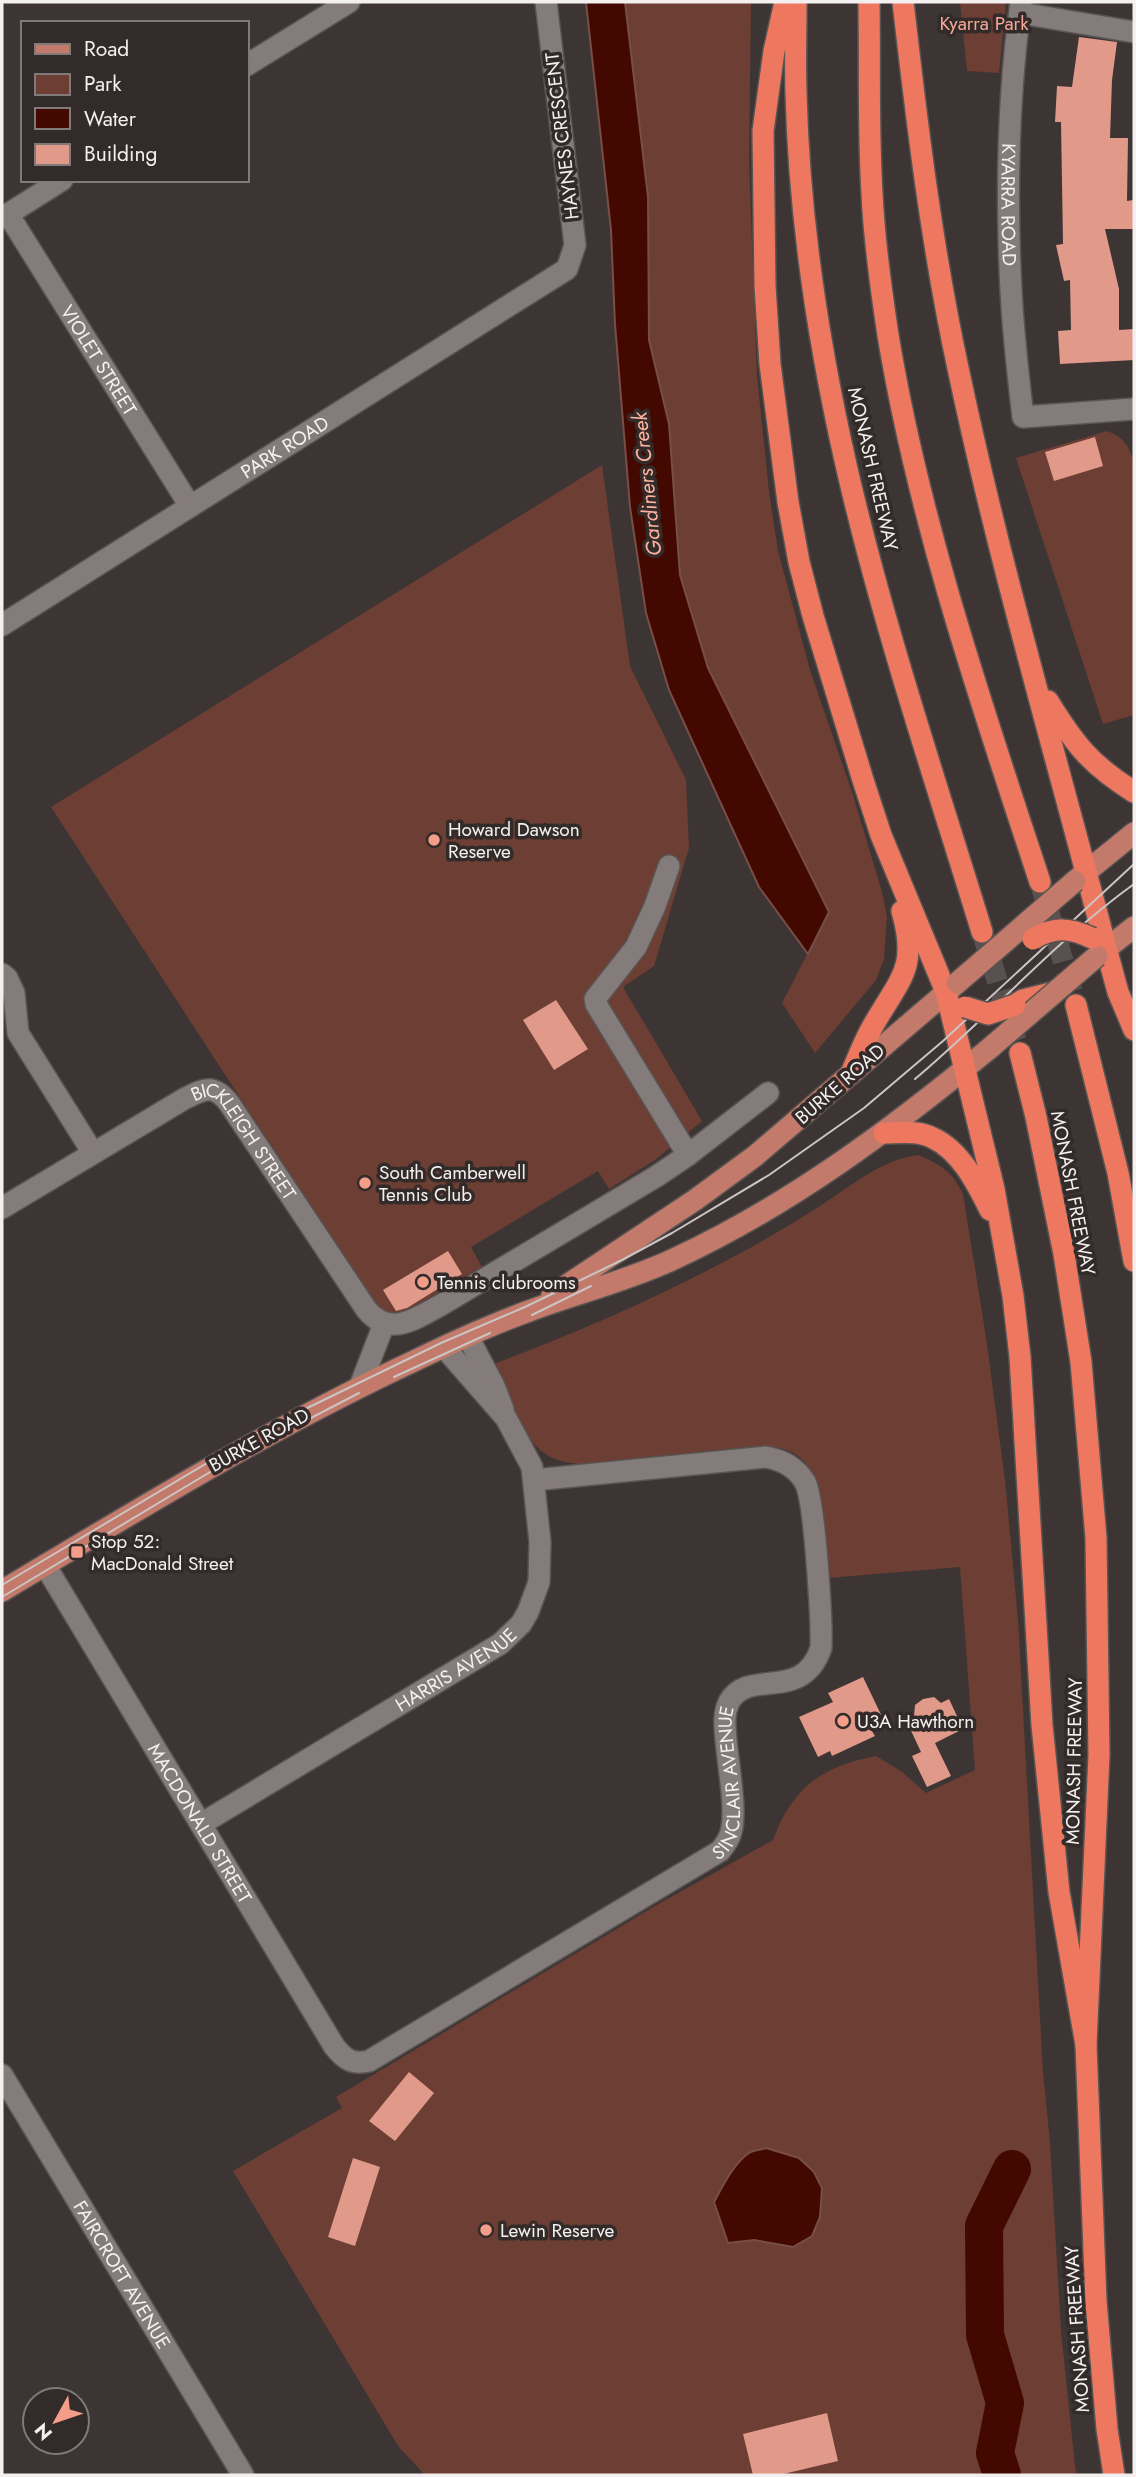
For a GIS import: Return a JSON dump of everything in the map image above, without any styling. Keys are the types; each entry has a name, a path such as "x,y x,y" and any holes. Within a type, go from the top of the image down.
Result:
{"highway":[{"path":"785,2 774,51 763,131 765,286 776,416 799,562 829,672 906,924 908,960 899,986 873,1025 851,1074"},
{"name":"MONASH FREEWAY","path":"796,2 796,93 804,207 823,348 847,469 877,585 982,932"},
{"path":"869,2 872,193 886,321 898,385 915,465 955,615 1040,882"},
{"path":"903,2 930,210 957,366 1098,947 1134,1029"},
{"path":"1035,680 1071,739 1084,754 1134,792"},
{"path":"881,835 951,987 971,1064 1003,1238 1020,1357 1042,1725 1059,1892 1086,2045"},
{"path":"997,949 1060,929 1076,931 1098,947"},
{"path":"951,987 965,1007 988,1014 1023,1000 1055,992"},
{"path":"1076,1005 1118,1174 1134,1261"},
{"name":"MONASH FREEWAY","path":"1020,1053 1058,1228 1079,1350 1096,1538 1099,1755 1086,2045 1096,2301 1107,2429 1114,2475"},
{"path":"884,1133 919,1134 932,1137 946,1146 978,1185 1003,1238"}],"main road":[{"name":"BURKE ROAD","path":"527,1311 722,1181 1134,833"},
{"name":"BURKE ROAD","path":"2,1591 228,1456 360,1386 527,1311 672,1260 777,1203 884,1133 971,1064 1055,992 1098,947 1134,927"}],"street":[{"path":"248,64 349,2"},
{"name":"HAYNES CRESCENT","path":"546,2 575,245 568,269"},
{"path":"1020,7 1134,32"},
{"name":"KYARRA ROAD","path":"1020,7 1010,160 1010,213 1011,289 1023,417 1134,409"},
{"path":"5,216 59,182"},
{"name":"VIOLET STREET","path":"5,216 190,506"},
{"name":"PARK ROAD","path":"2,625 568,269"},
{"path":"669,866 640,939 596,999 602,1014 688,1155"},
{"path":"2,974 14,993 10,1028 93,1153"},
{"name":"BICKLEIGH STREET","path":"2,1208 184,1099 203,1089 215,1090 229,1103 366,1309 372,1317 384,1324"},
{"path":"360,1386 384,1324 404,1323 441,1305 688,1155 768,1093"},
{"name":"HARRIS AVENUE","path":"201,1824 490,1650 510,1635 528,1612 539,1582 540,1542 534,1480 528,1457 506,1418 494,1386 468,1337"},
{"name":"HARRIS AVENUE","path":"444,1347 506,1418"},
{"name":"SINCLAIR AVENUE","path":"369,2061 720,1851 727,1843 733,1824 725,1725 728,1704 740,1691 749,1687 796,1679 811,1668 821,1648 808,1488 796,1470 787,1463 766,1457 534,1480"},
{"name":"MACDONALD STREET","path":"45,1565 334,2046 347,2060 355,2063 369,2061"},
{"name":"FAIRCROFT AVENUE","path":"2,2075 243,2475"}],"green space":[{"path":"625,2 751,2 749,162 757,376 769,491 778,551 810,670 853,795 887,917 884,959 876,980 815,1053 782,1003 829,912 708,668 680,575 669,424 649,340 648,197"},
{"name":"Kyarra Park","path":"960,2 1006,2 999,73 967,71"},
{"path":"1107,431 1125,443 1134,463 1134,715 1103,724 1016,458"},
{"path":"602,465 630,666 686,780 689,848 654,966 623,987 702,1121 655,1160 609,1189 598,1171 471,1247 482,1267 415,1306 416,1310 395,1317 378,1310 51,807"},
{"name":"Lewin Reserve","path":"918,1155 945,1170 963,1194 1005,1480 1018,1619 1043,2072 1061,2331 1076,2475 425,2475 398,2446 233,2171 342,2108 336,2097 655,1906 773,1840 790,1806 800,1793 825,1773 857,1760 876,1756 901,1771 926,1793 975,1770 960,1567 828,1578 820,1493 810,1468 803,1460 785,1449 748,1447 580,1464 553,1458 539,1449 518,1420 496,1363 675,1287 777,1232 879,1168"}],"water":[{"path":"586,2 625,2 648,197 649,340 669,424 680,575 708,668 829,912 808,954 759,887 669,690 646,613 630,507 615,324 611,230"},
{"path":"766,2148 799,2158 814,2172 822,2188 820,2217 812,2236 793,2247 754,2240 728,2243 714,2202 738,2163 751,2152"}],"building":[{"path":"1079,37 1117,42 1112,80 1110,138 1128,138 1127,201 1133,200 1133,229 1105,229 1119,289 1119,330 1134,329 1134,360 1060,364 1058,331 1071,330 1070,280 1064,281 1056,245 1063,244 1061,122 1055,122 1057,86 1072,87"},
{"path":"1095,437 1103,466 1054,481 1045,452"},
{"path":"556,1000 588,1049 554,1070 523,1020"},
{"name":"Tennis clubrooms","path":"448,1251 462,1274 407,1308 396,1311 383,1290"},
{"name":"U3A Hawthorn","path":"863,1677 886,1725 872,1731 875,1736 832,1756 830,1751 818,1757 799,1717 833,1702 828,1693"},
{"path":"934,1697 941,1703 949,1699 963,1729 935,1743 951,1776 927,1787 912,1756 921,1752 906,1720 914,1716 915,1705 923,1699"},
{"path":"409,2072 434,2093 395,2141 369,2121"},
{"path":"353,2158 380,2167 355,2246 328,2237"},
{"path":"827,2413 838,2461 779,2475 753,2475 743,2434"}],"waterway":[{"name":"Gardiners Creek","path":"1002,2475 995,2453 1005,2403 985,2335 984,2226 1012,2169"}],"tunnel":[{"path":"1040,882 1076,1005"},
{"path":"982,932 1020,1053"}],"tram line":[{"path":"2,1585 266,1428 441,1343 525,1307 622,1260 769,1175 864,1108 943,1041 1134,864"},
{"path":"915,1079 1077,929 1134,884"},
{"path":"532,1315 591,1286"},
{"path":"394,1377 490,1333"},
{"path":"2,1597 230,1460 359,1393"}],"place":[{"name":"Howard Dawson Reserve","path":"434,840"},
{"name":"South Camberwell Tennis Club","path":"365,1183"},
{"name":"Tennis clubrooms","path":"423,1282"},
{"name":"Stop 52: MacDonald Street","path":"77,1552"},
{"name":"U3A Hawthorn","path":"843,1721"},
{"name":"Lewin Reserve","path":"486,2230"}]}
